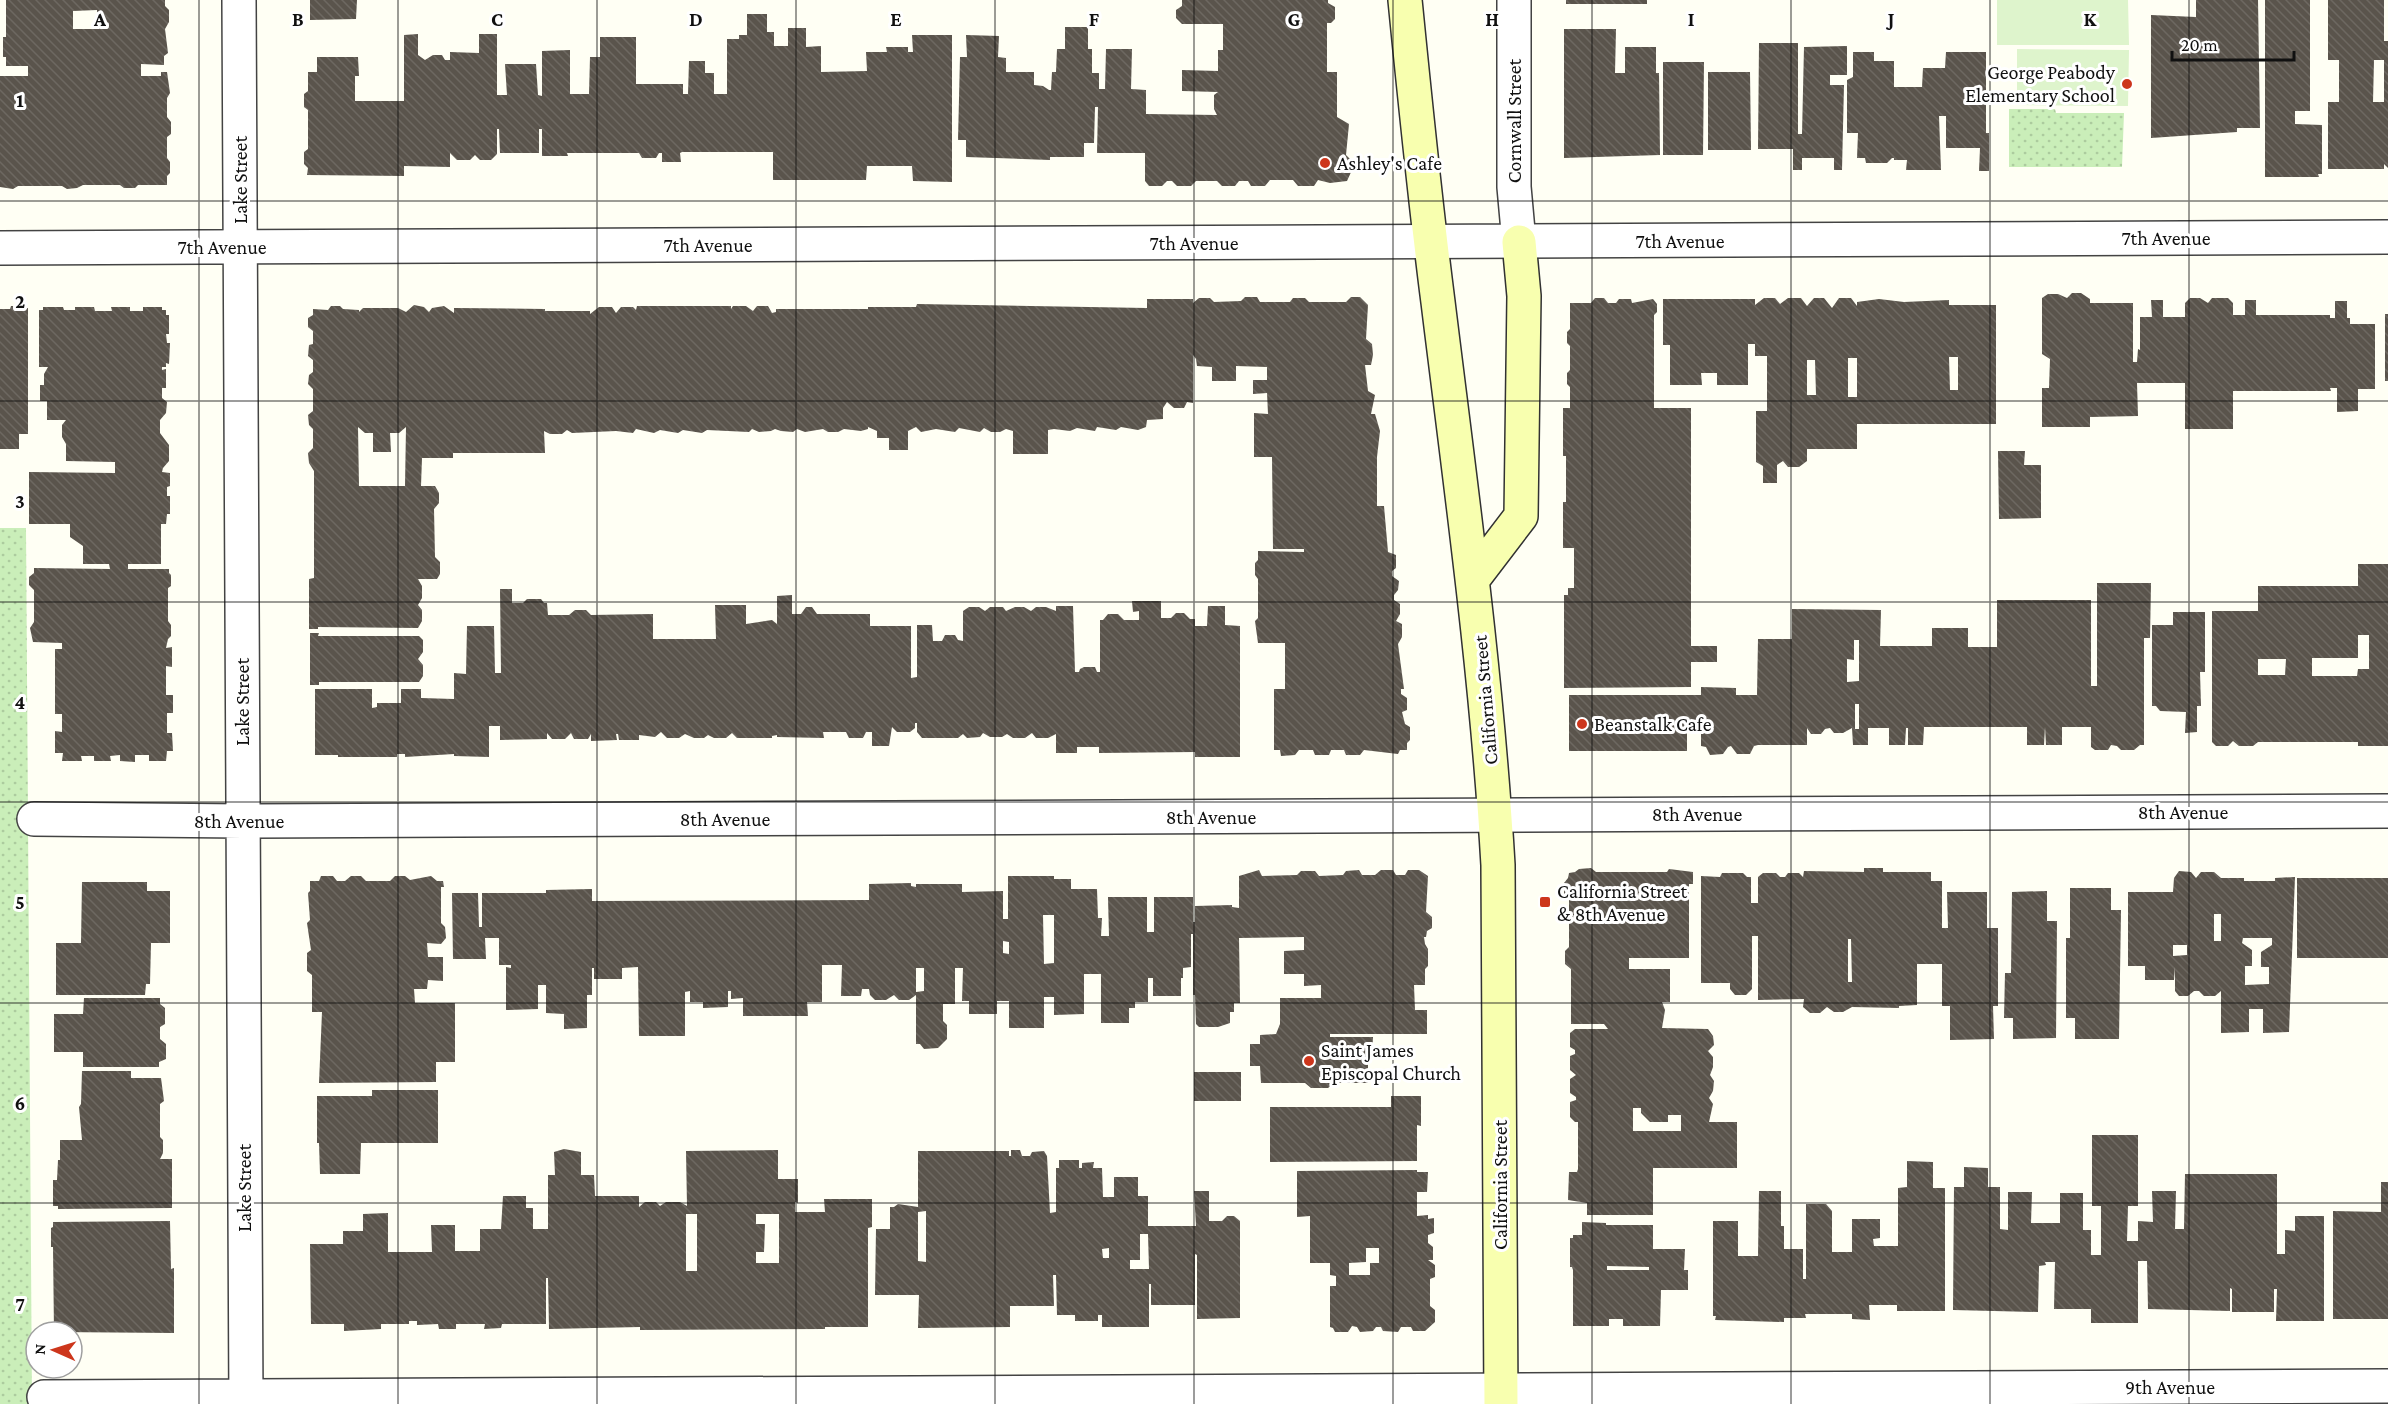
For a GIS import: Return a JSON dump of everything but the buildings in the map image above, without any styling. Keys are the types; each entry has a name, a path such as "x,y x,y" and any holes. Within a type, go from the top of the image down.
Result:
{"main road":[{"name":"California Street","path":"1405,0 1430,242 1473,579 1496,815 1501,1397"},
{"path":"1473,579 1521,516 1524,296 1519,242"}],"street":[{"name":"Lake Street","path":"239,0 246,1400"},
{"name":"Cornwall Street","path":"1514,0 1514,187 1519,242"},
{"name":"7th Avenue","path":"0,248 2388,237"},
{"name":"8th Avenue","path":"34,819 243,821 2388,811"},
{"name":"9th Avenue","path":"45,1397 246,1400 1501,1397 2388,1386"}],"green space":[{"path":"1997,0 2128,0 2129,45 1997,45"},
{"path":"2017,49 2129,50 2128,106 2017,105"},
{"path":"2009,109 2055,109 2056,113 2124,113 2122,167 2009,167"},
{"path":"0,528 26,528 31,1320 24,1320 24,1380 32,1380 32,1404 0,1404"}],"place":[{"name":"George Peabody Elementary School","path":"2127,84"},
{"name":"Ashley's Cafe","path":"1325,163"},
{"name":"Beanstalk Cafe","path":"1582,724"},
{"name":"California Street & 8th Avenue","path":"1545,902"},
{"name":"Saint James Episcopal Church","path":"1309,1061"}]}
